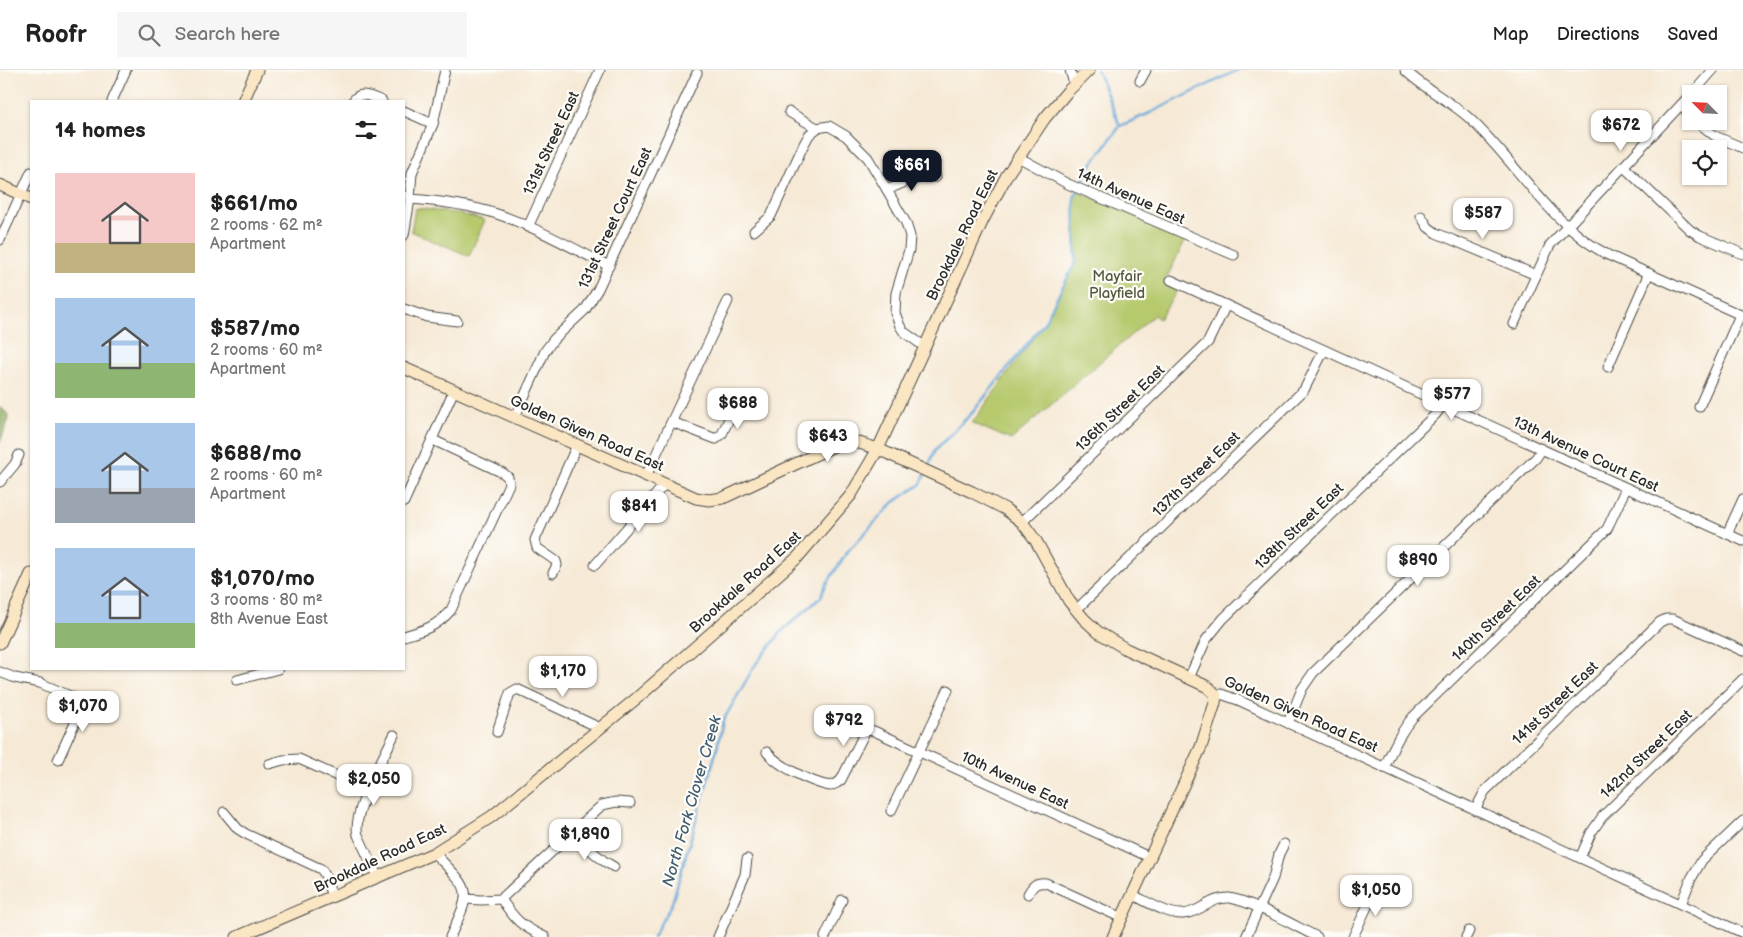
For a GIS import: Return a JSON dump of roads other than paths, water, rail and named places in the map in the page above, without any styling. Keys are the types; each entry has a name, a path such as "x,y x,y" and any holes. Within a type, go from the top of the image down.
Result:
{"street":[{"path":"243,100 257,70"},
{"path":"405,229 412,173 433,124 445,70"},
{"name":"131st Street East","path":"528,227 600,70"},
{"path":"1070,70 1074,84"},
{"name":"Brookdale Road East","path":"237,937 434,853 491,817 637,698 797,558 851,495 878,448 983,220 1018,157 1045,118 1074,84 1089,70"},
{"path":"1140,81 1146,70"},
{"path":"1405,70 1418,82 1469,118 1568,225 1599,250 1741,316 1699,407"},
{"path":"1699,85 1713,70"},
{"path":"112,100 124,71"},
{"name":"131st Street Court East","path":"515,417 545,352 554,339 588,306 609,266 697,73"},
{"path":"354,99 370,96 380,100"},
{"path":"1514,324 1550,245 1681,105"},
{"path":"405,111 433,124"},
{"path":"790,112 817,128"},
{"path":"754,231 771,216 809,135 817,128 829,126 840,132 858,146 868,158 906,223 910,236 909,250 896,293 895,313 904,332 924,347"},
{"path":"1707,130 1715,136 1743,148"},
{"name":"14th Avenue East","path":"1018,157 1068,184 1234,255"},
{"path":"1624,167 1690,230 1743,254"},
{"path":"0,240 26,197 30,177"},
{"path":"887,190 916,178 936,177"},
{"path":"0,185 26,197"},
{"path":"410,199 445,202 497,214 609,266"},
{"path":"1421,216 1428,227 1436,233 1536,275"},
{"path":"1608,367 1649,273"},
{"name":"13th Avenue Court East","path":"1172,280 1743,541"},
{"path":"646,476 728,301"},
{"name":"136th Street East","path":"1022,522 1208,342 1226,305"},
{"path":"405,308 427,317 457,321"},
{"name":"137th Street East","path":"1076,610 1304,390 1324,350"},
{"name":"Golden Given Road East","path":"405,368 696,498 710,500 723,498 836,445 856,442 878,448 998,504 1022,522 1042,550 1069,601 1084,619 1114,643 1208,687 1216,695 1221,694 1238,700 1743,933"},
{"path":"405,500 454,390"},
{"path":"672,422 716,439 722,434 736,404"},
{"name":"138th Street East","path":"1189,678 1206,640 1223,619 1436,414 1443,404"},
{"path":"405,636 428,630 451,610 508,488 509,482 506,475 498,470 433,440"},
{"path":"553,573 557,565 556,561 538,548 535,540 577,445"},
{"path":"1288,724 1302,689 1313,673 1536,458 1542,449"},
{"path":"0,482 16,464 19,455"},
{"path":"596,565 664,484"},
{"name":"140th Street East","path":"1384,768 1400,733 1413,717 1607,529 1626,488"},
{"path":"1727,534 1743,499"},
{"path":"0,643 30,576"},
{"name":"141st Street East","path":"1475,810 1485,791 1666,618 1673,619 1743,651"},
{"path":"237,680 274,670"},
{"path":"0,672 15,678 40,683 77,699 81,703 80,711 58,760"},
{"name":"142nd Street East","path":"1580,858 1591,833 1602,817 1743,679"},
{"path":"497,732 510,693 517,689 600,728"},
{"path":"891,811 948,690"},
{"path":"1113,937 1201,747 1216,695"},
{"name":"10th Avenue East","path":"766,752 776,762 816,782 830,786 837,784 868,730 880,733 1150,857"},
{"path":"378,878 356,830 358,815 368,790 394,735"},
{"path":"269,764 282,760 299,759 368,790"},
{"path":"466,898 481,900 501,899 602,805 616,802 630,803"},
{"path":"224,812 238,829 246,834 321,869 332,897"},
{"path":"1681,904 1691,879 1702,860 1743,821"},
{"path":"571,834 614,867"},
{"path":"1246,937 1273,878 1279,854 1284,844"},
{"path":"434,853 465,888 466,898 450,937"},
{"path":"718,937 746,875 747,859"},
{"path":"1028,894 1032,886 1046,883 1122,918"},
{"path":"1353,937 1372,896 1380,885"},
{"path":"1133,895 1170,912 1181,914 1223,898 1240,901 1317,937"},
{"path":"501,899 521,925 545,937"},
{"path":"824,937 842,900"}],"waterway":[{"path":"1097,70 1120,126"},
{"name":"North Fork Clover Creek","path":"1080,186 1089,168 1120,126 1238,70"},
{"name":"North Fork Clover Creek","path":"928,467 935,450 972,413 1044,323 1076,261 1074,198 1077,191"},
{"name":"North Fork Clover Creek","path":"653,937 672,903 716,752 723,721 755,665 783,630 821,597 826,585 847,552 894,502 921,484 925,474"}],"park label":[{"name":"Mayfair Playfield","path":"1117,284"}]}
